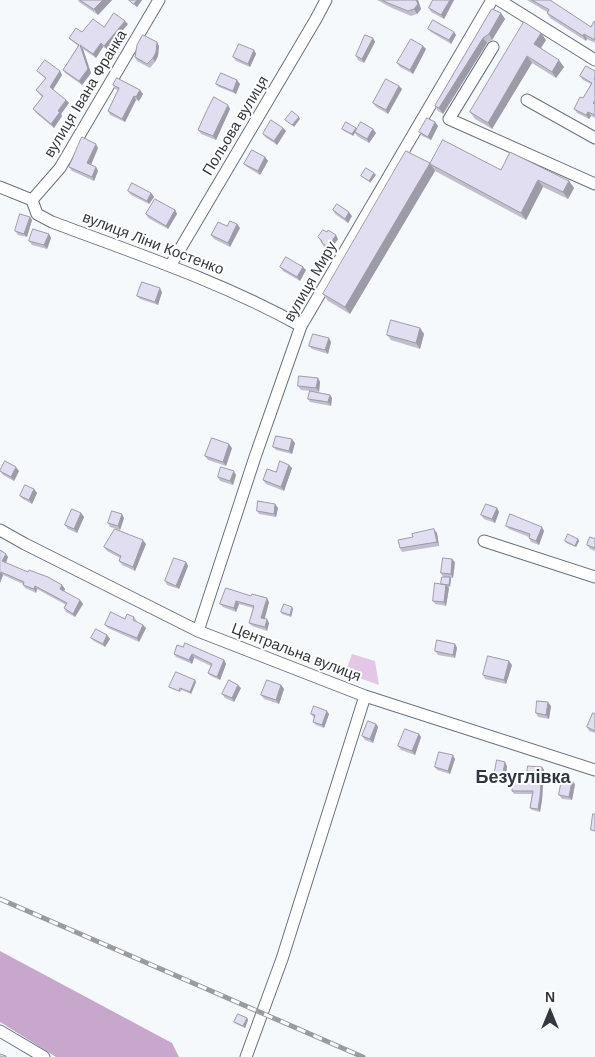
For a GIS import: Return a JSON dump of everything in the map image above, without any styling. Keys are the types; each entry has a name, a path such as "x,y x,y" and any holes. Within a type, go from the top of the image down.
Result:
{"street":[{"name":"вулиця Івана Франка","path":"32,200 60,168 159,0"},
{"name":"Польова вулиця","path":"170,266 326,0"},
{"name":"вулиця Миру","path":"198,631 255,457 301,326 492,0"},
{"path":"499,0 595,60"},
{"path":"493,48 449,119 595,184"},
{"path":"527,100 595,138"},
{"path":"0,187 32,200"},
{"name":"вулиця Ліни Костенко","path":"32,200 37,214 52,222 215,283 267,306 301,326"},
{"name":"Центральна вулиця","path":"0,530 198,631 365,696 595,770"},
{"path":"484,541 595,577"},
{"path":"246,1057 282,959 365,696"},
{"path":"0,1031 44,1057"}],"shaded area":[{"path":"352,654 375,661 379,685 345,673"},
{"path":"0,951 172,1043 179,1057 56,1057 0,1022"}],"building":[{"path":"80,0 103,0 94,9"},
{"path":"129,0 137,0 134,4"},
{"path":"382,0 416,0 418,4 414,9 408,11"},
{"path":"433,0 450,0 441,15 429,8"},
{"path":"532,0 550,0 591,27 594,21 595,40 584,34 583,36 547,13 549,10"},
{"path":"492,9 501,13 489,34 483,38 439,108 435,106"},
{"path":"114,13 125,21 104,46 101,43 93,54 80,45 88,69 79,81 63,70 79,45 69,38 76,28 82,32 93,19 104,27"},
{"path":"433,20 454,32 449,40 428,29"},
{"path":"524,22 541,33 534,44 559,60 552,72 527,56 488,123 470,112"},
{"path":"143,35 157,42 156,52 147,64 135,57 137,45"},
{"path":"365,35 373,38 362,59 356,56"},
{"path":"411,39 423,46 410,70 397,63"},
{"path":"239,44 254,50 248,64 233,57"},
{"path":"45,60 60,71 50,87 66,100 51,124 33,109 43,96 36,90 46,78 37,71"},
{"path":"586,66 595,71 595,100 593,103 595,104 595,115 588,112 586,115 574,109 580,97 583,98 592,83 580,76"},
{"path":"221,73 237,80 233,91 216,84"},
{"path":"117,78 140,90 136,97 134,96 122,119 108,111 119,88 113,85"},
{"path":"386,79 399,86 386,110 373,103"},
{"path":"214,97 228,105 213,136 198,130"},
{"path":"292,111 299,117 292,125 285,120"},
{"path":"427,118 435,122 428,137 419,132"},
{"path":"271,120 283,128 274,141 263,134"},
{"path":"346,122 356,128 352,134 342,129"},
{"path":"361,122 373,129 367,139 355,132"},
{"path":"82,137 96,144 87,163 96,167 92,177 69,167"},
{"path":"443,140 501,170 510,152 569,181 563,192 538,180 521,213 430,164"},
{"path":"252,150 265,157 258,171 244,164"},
{"path":"406,151 430,163 345,307 323,294"},
{"path":"366,168 374,173 369,181 361,176"},
{"path":"132,183 151,193 147,201 128,191"},
{"path":"155,199 175,210 166,226 146,214"},
{"path":"337,204 349,212 345,219 333,210"},
{"path":"20,214 30,217 24,234 15,231"},
{"path":"230,221 237,224 228,243 211,235 218,222 227,226"},
{"path":"33,229 49,234 44,245 29,241"},
{"path":"323,230 327,232 328,230 336,235 328,247 318,237"},
{"path":"286,257 303,267 297,277 280,267"},
{"path":"142,282 160,288 155,302 137,296"},
{"path":"391,320 420,328 416,343 387,335"},
{"path":"313,334 329,338 325,350 309,346"},
{"path":"299,376 318,378 316,388 298,386"},
{"path":"310,391 330,395 328,402 308,399"},
{"path":"276,436 292,439 289,451 273,447"},
{"path":"212,438 229,444 223,462 205,456"},
{"path":"5,461 16,467 11,477 0,471"},
{"path":"280,461 289,465 281,487 263,480 267,469 276,472"},
{"path":"221,467 234,471 230,481 218,477"},
{"path":"25,485 34,489 29,500 20,496"},
{"path":"258,501 275,504 274,514 257,511"},
{"path":"486,504 497,508 492,519 481,515"},
{"path":"72,509 81,513 74,529 65,525"},
{"path":"112,511 122,514 118,526 108,523"},
{"path":"510,514 542,527 536,541 529,538 530,534 506,526"},
{"path":"115,529 143,540 133,567 119,561 121,556 104,547"},
{"path":"434,529 437,542 400,548 398,540 413,537 412,534"},
{"path":"568,534 578,539 575,546 565,541"},
{"path":"590,537 595,539 595,548 587,545"},
{"path":"0,550 6,554 2,561 28,572 29,570 48,577 62,585 60,589 80,600 73,614 64,608 67,603 35,586 34,589 23,585 24,582 1,572 0,574"},
{"path":"174,558 186,562 176,586 165,581"},
{"path":"443,558 452,559 451,574 441,573"},
{"path":"442,577 450,577 449,585 441,584"},
{"path":"435,583 446,585 444,602 433,601"},
{"path":"226,588 251,596 252,594 267,598 261,618 267,619 265,627 249,623 254,606 236,601 234,608 220,604"},
{"path":"284,604 292,607 290,615 281,612"},
{"path":"111,612 125,619 127,614 134,617 133,620 143,625 137,638 105,625"},
{"path":"96,629 107,635 103,644 91,638"},
{"path":"437,640 455,644 453,655 435,651"},
{"path":"185,643 224,660 217,677 208,673 212,664 192,654 189,660 174,654 177,645 183,647"},
{"path":"488,656 509,661 504,680 483,675"},
{"path":"176,672 195,680 190,692 180,688 179,691 169,687"},
{"path":"229,680 238,685 232,698 222,694"},
{"path":"267,680 281,685 276,700 261,695"},
{"path":"537,701 548,702 546,715 536,713"},
{"path":"314,706 327,711 322,725 313,722 315,715 311,714"},
{"path":"593,713 595,714 595,731 587,727"},
{"path":"368,721 376,724 370,739 362,736"},
{"path":"405,729 419,734 412,751 398,746"},
{"path":"439,752 453,755 448,771 435,767"},
{"path":"497,760 505,762 502,778 494,776"},
{"path":"528,766 542,767 538,809 530,808 533,791 512,791 512,780 525,780"},
{"path":"562,779 572,781 569,797 559,795"},
{"path":"593,814 595,814 595,831 591,830"},
{"path":"238,1014 247,1018 243,1026 234,1022"}],"railway":[{"path":"0,899 363,1057"}],"district":[{"name":"Безуглівка","path":"523,778"}]}
